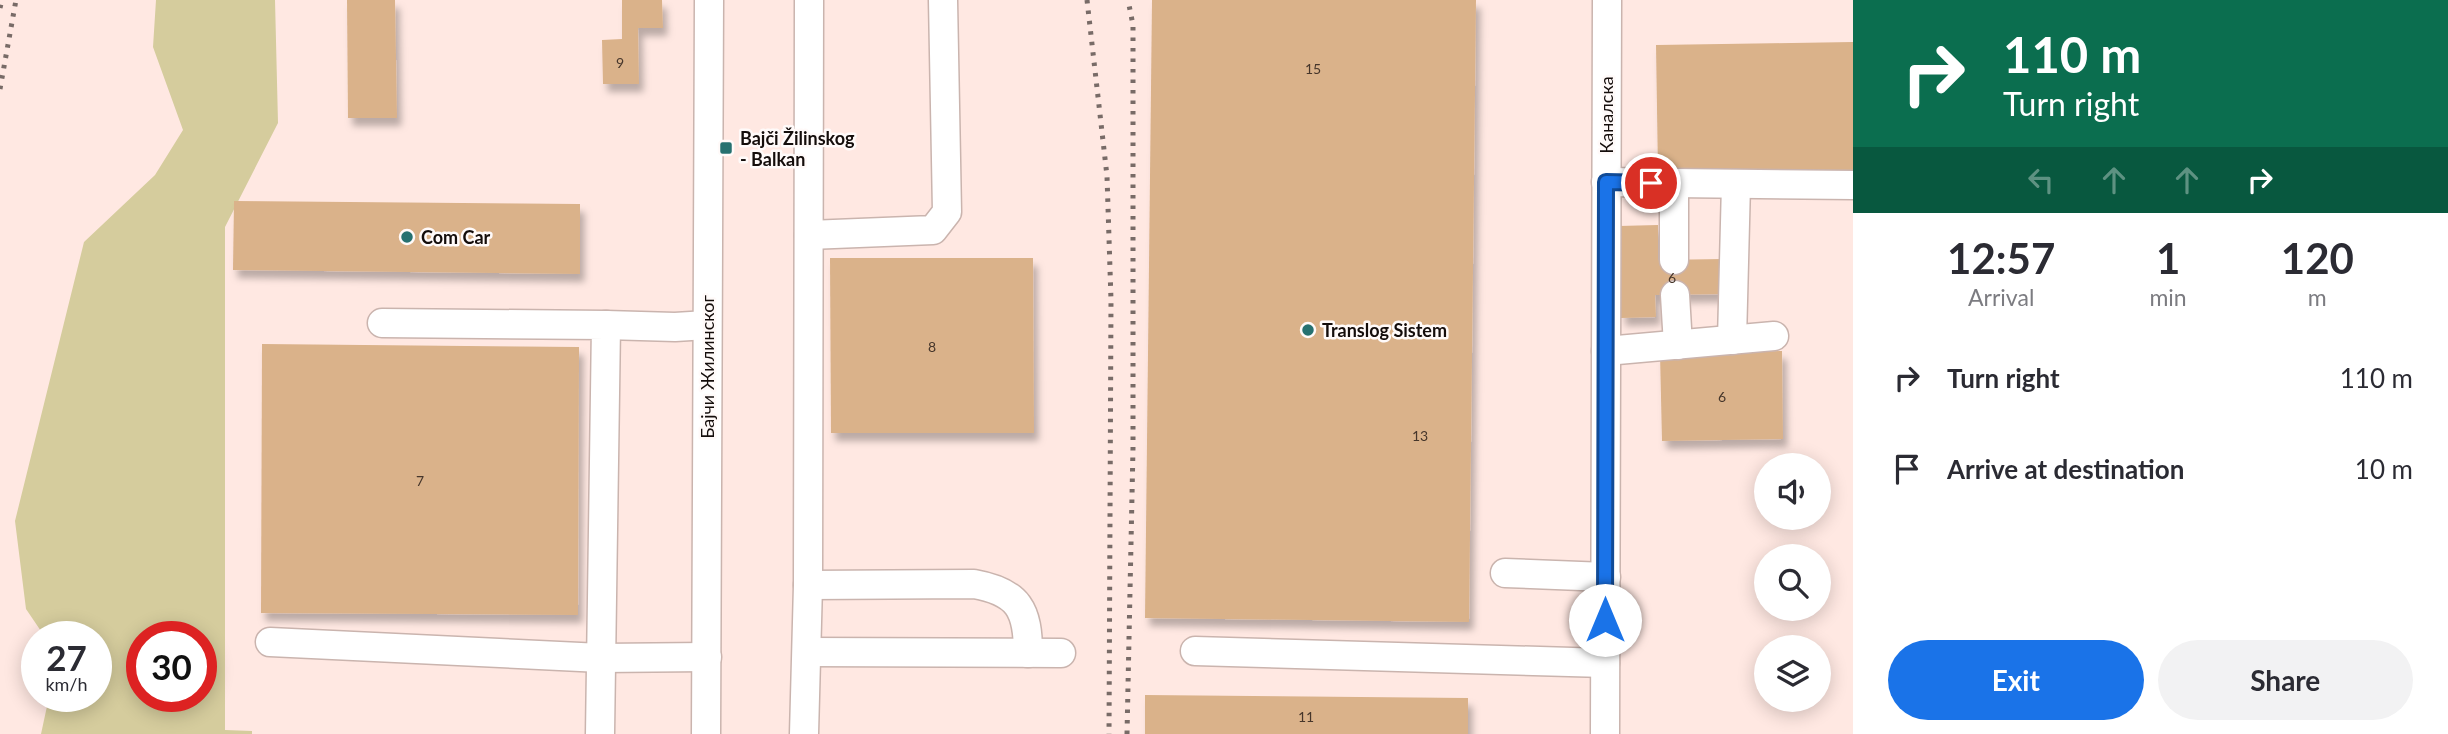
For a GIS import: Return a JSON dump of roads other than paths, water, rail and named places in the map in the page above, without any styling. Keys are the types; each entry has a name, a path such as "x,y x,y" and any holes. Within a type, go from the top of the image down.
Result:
{"street":[{"name":"Бајчи Жилинског","path":"706,734 709,0"},
{"path":"804,734 808,585 809,0"},
{"path":"809,235 933,230 947,212 943,0"},
{"name":"Каналска","path":"1605,734 1607,0"},
{"path":"1606,182 1853,185"},
{"path":"1674,183 1674,260"},
{"path":"1732,340 1736,184"},
{"path":"1675,295 1678,345"},
{"path":"382,323 675,327 707,325"},
{"path":"600,734 606,325"},
{"path":"1606,351 1774,336"},
{"path":"1505,573 1605,576"},
{"path":"808,585 974,584 995,588 1012,597 1023,611 1028,629 1028,653"},
{"path":"270,642 601,658 706,657"},
{"path":"1195,651 1605,663"},
{"path":"807,652 1061,653"}],"railway":[{"path":"0,8 2,0"},
{"path":"0,89 16,0"},
{"path":"1087,0 1107,176 1111,300 1109,734"},
{"path":"1127,734 1133,448 1133,25 1128,0"}],"place":[{"name":"Bajči Žilinskog - Balkan","path":"726,148"},
{"name":"Com Car","path":"407,237"},
{"name":"Translog Sistem","path":"1308,330"}]}
